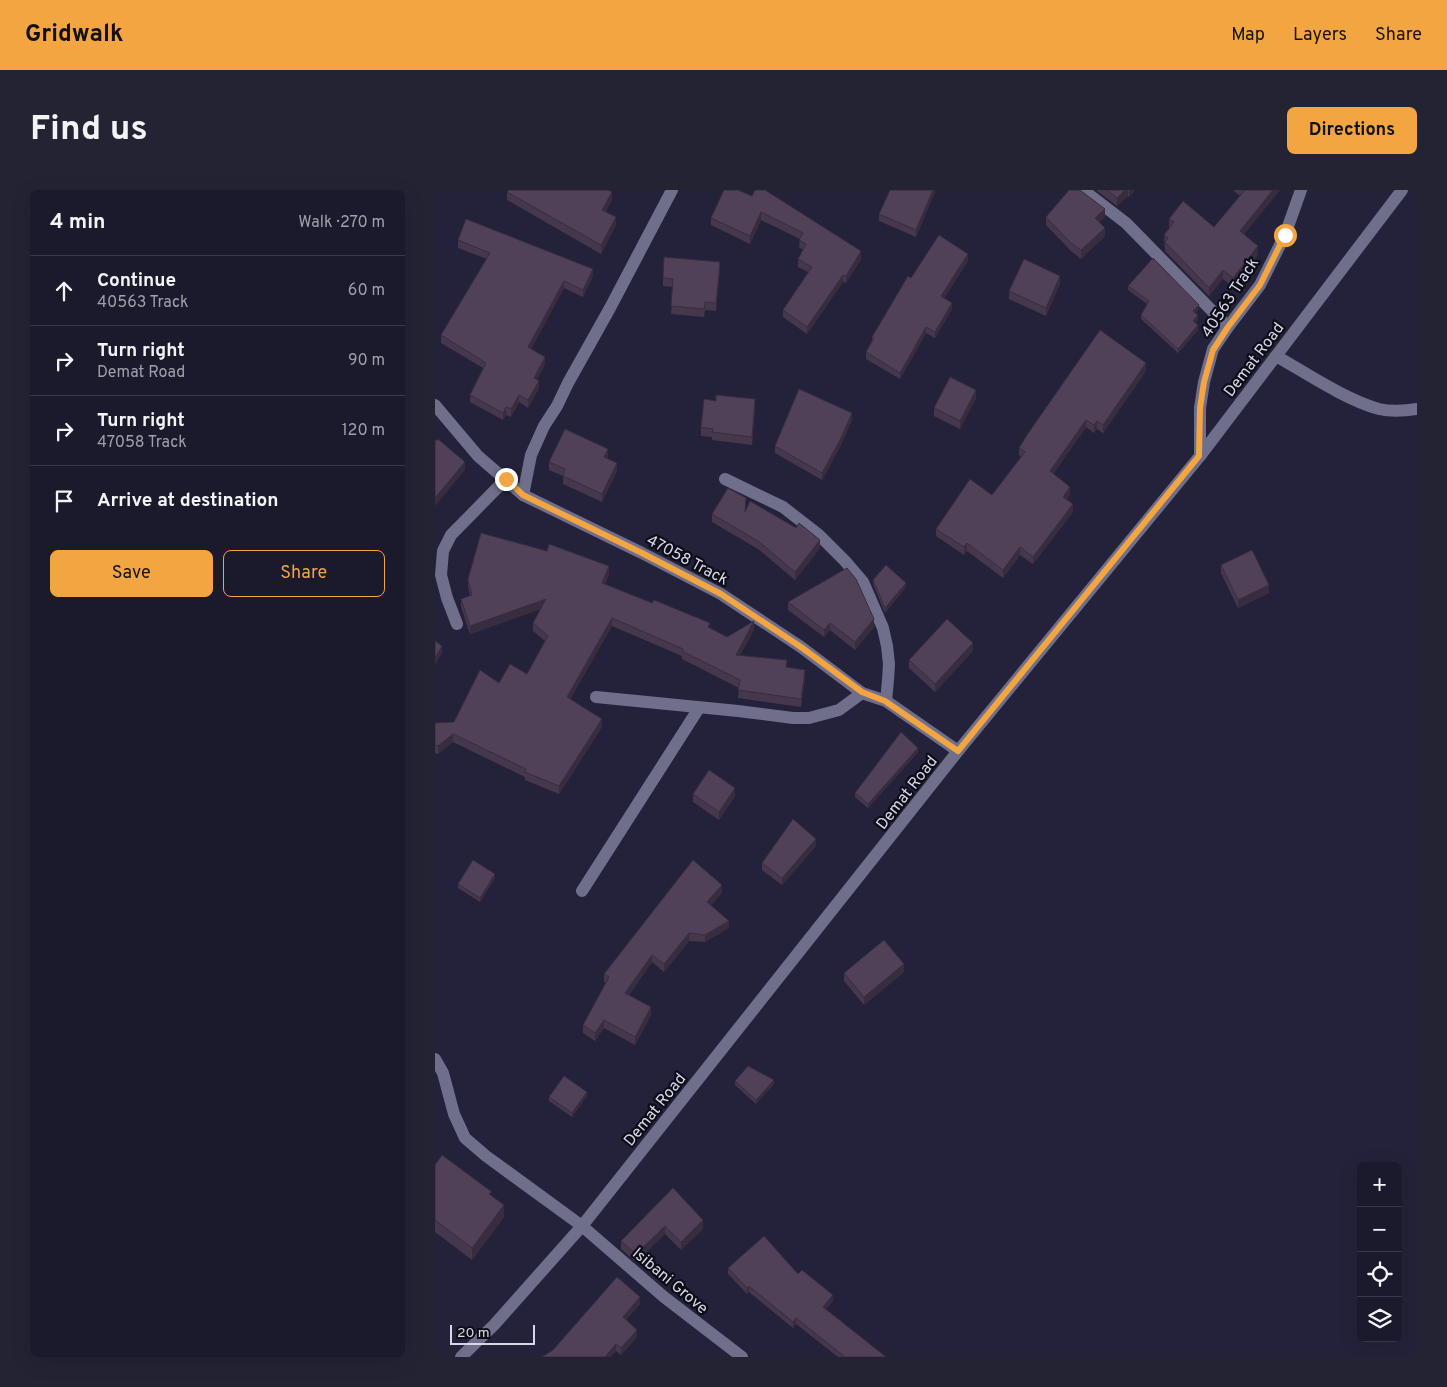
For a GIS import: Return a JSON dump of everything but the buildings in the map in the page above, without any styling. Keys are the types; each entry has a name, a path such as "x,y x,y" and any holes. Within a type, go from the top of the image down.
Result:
{"street":[{"path":"523,495 531,455 544,426 557,406 610,308 671,190"},
{"path":"1083,190 1126,223 1228,327"},
{"name":"40563 Track","path":"1199,456 1200,408 1204,382 1213,350 1260,285 1285,235 1301,190"},
{"name":"Demat Road","path":"461,1357 494,1325 582,1226 958,751 1199,456 1402,190"},
{"path":"1276,356 1354,400 1379,409 1401,412 1417,409"},
{"name":"47058 Track","path":"435,406 478,456 523,495 721,594 801,647 862,692 885,701 958,751"},
{"path":"457,624 441,575 443,551 451,535 506,479"},
{"path":"725,479 783,507 819,535 863,582 883,628 887,646 889,680 885,701"},
{"path":"596,697 809,718 839,710 862,692"},
{"path":"582,891 699,708"},
{"name":"Isibani Grove","path":"435,1060 443,1073 455,1114 465,1138 486,1156 582,1226 664,1297 742,1357"}],"route":[{"path":"506,479 523,495 721,594 801,647 862,692 885,701 958,751 1199,456 1200,408 1204,382 1213,350 1260,285 1285,235"}]}
